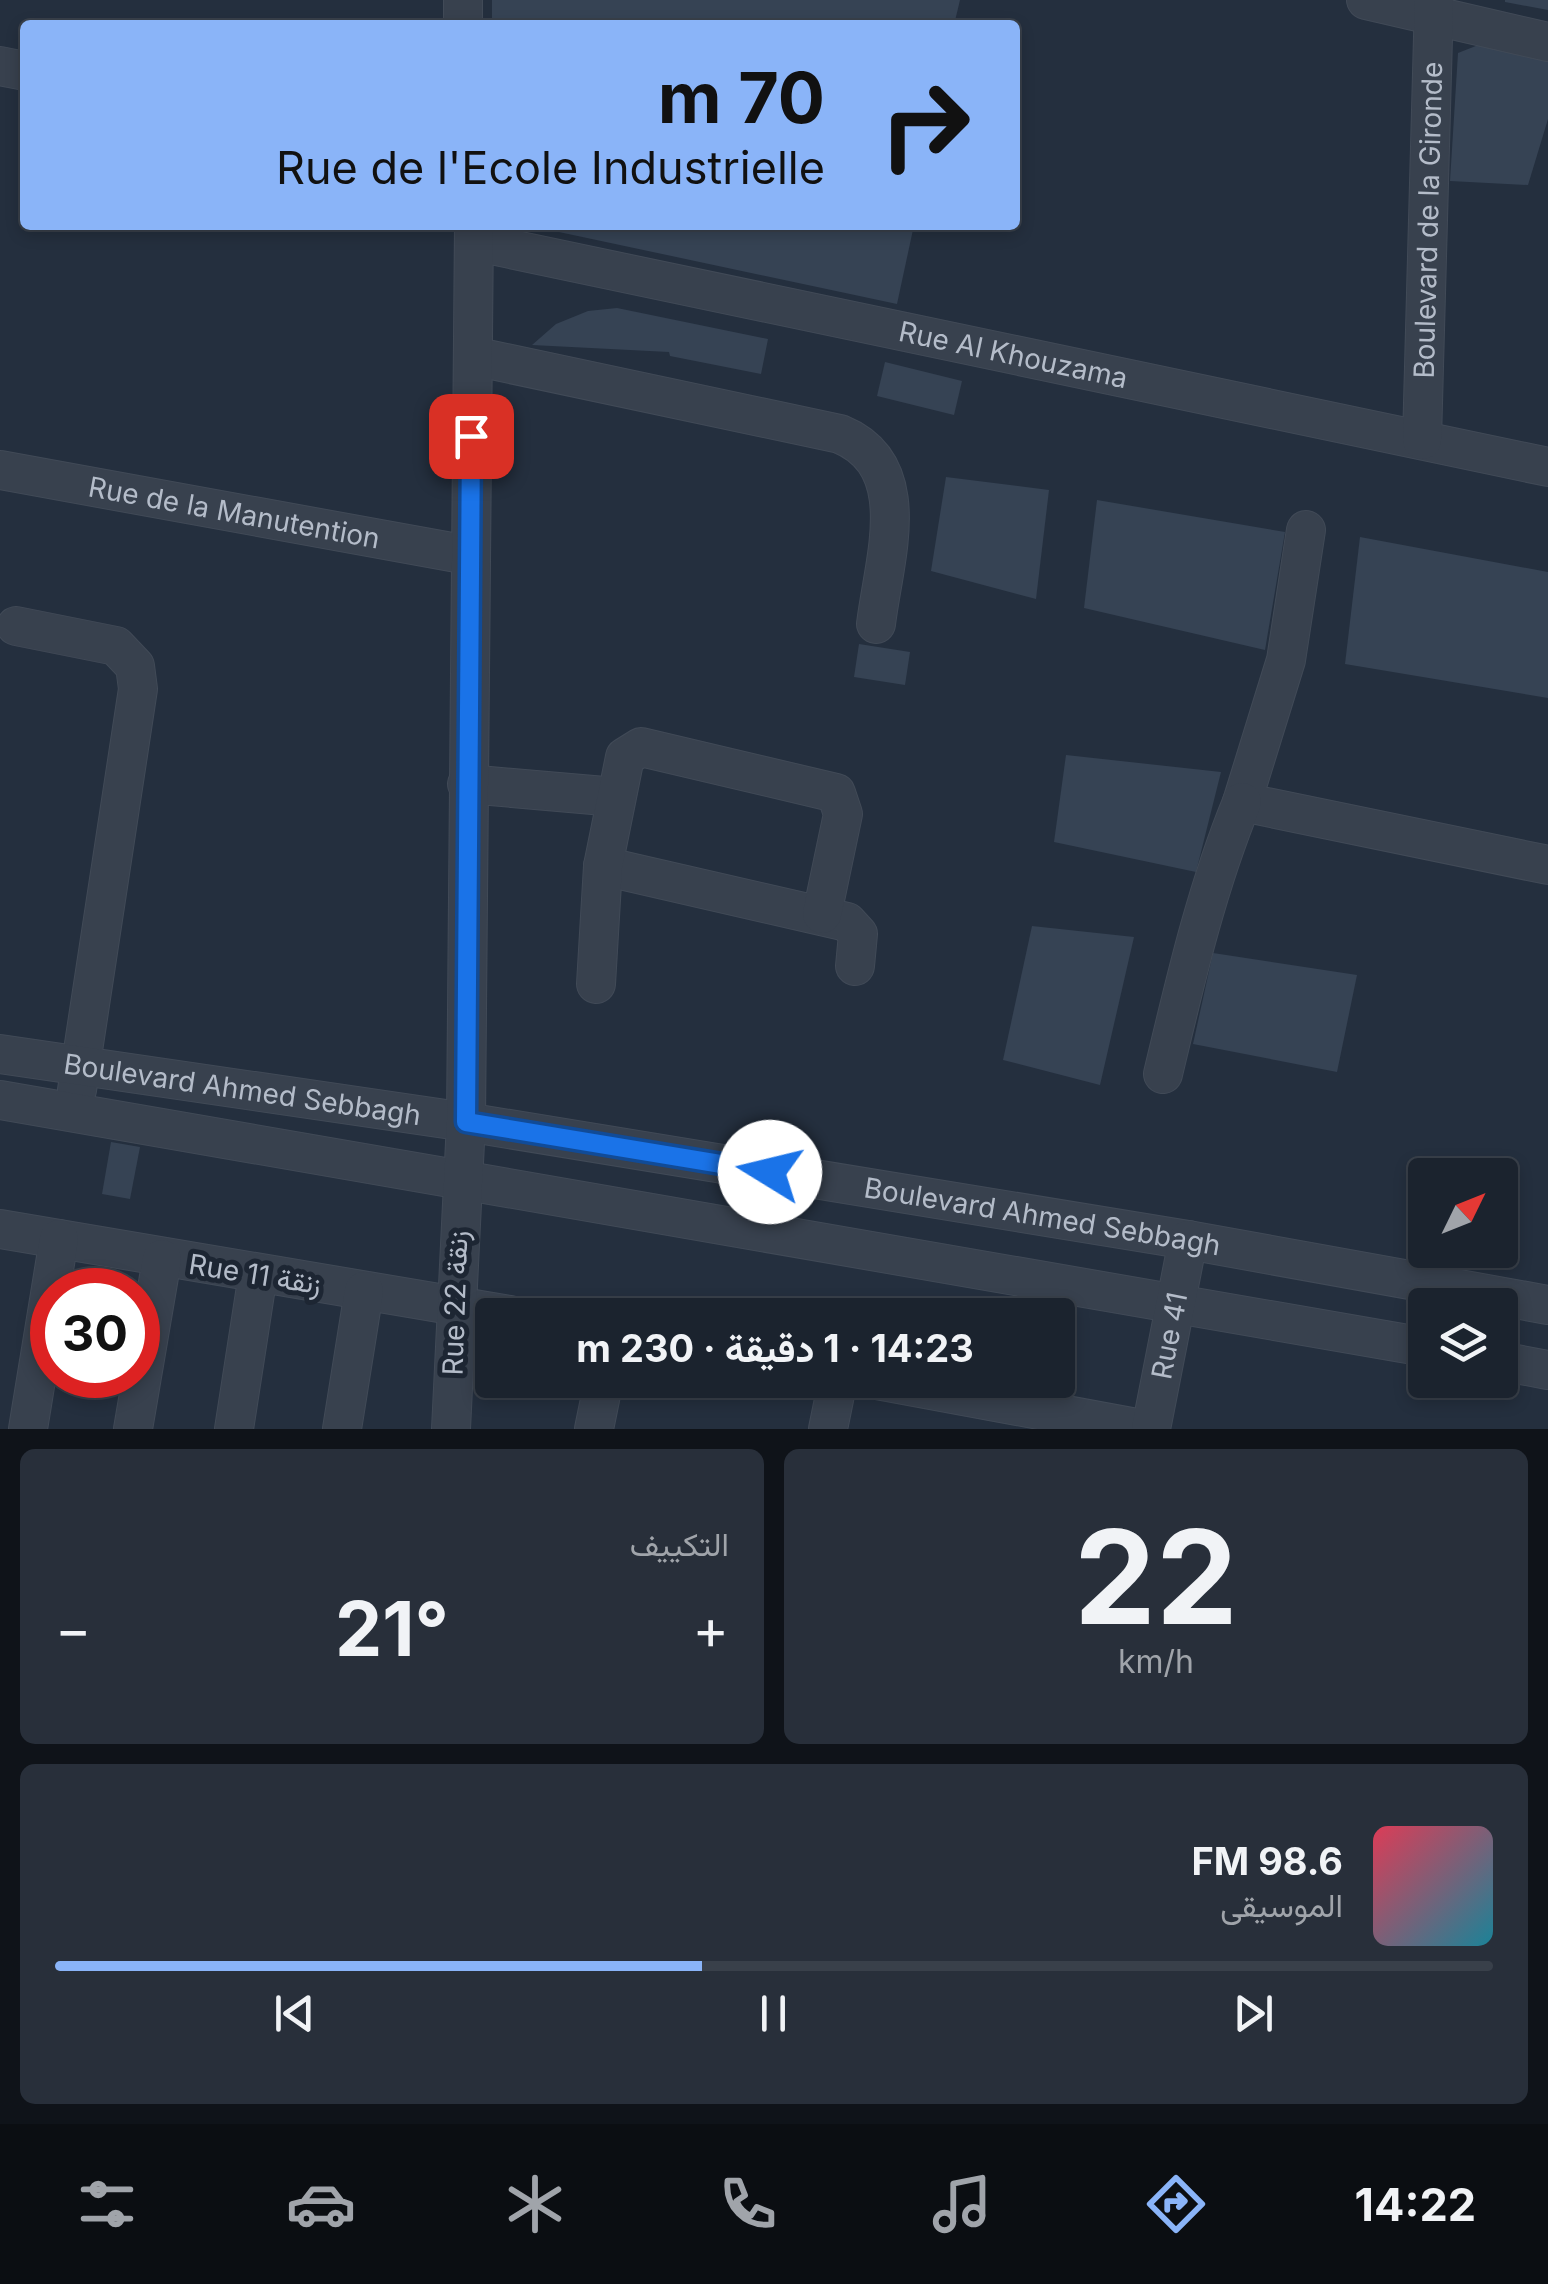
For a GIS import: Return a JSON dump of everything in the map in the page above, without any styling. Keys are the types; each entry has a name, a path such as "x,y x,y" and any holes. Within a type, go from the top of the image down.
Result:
{"street":[{"path":"1366,0 1434,8 1548,42"},
{"name":"Boulevard de la Gironde","path":"1422,440 1434,8"},
{"name":"Rue Al Khouzama","path":"476,234 1548,467"},
{"name":"Rue 22 زنقة","path":"450,1429 460,1178 466,1122 468,555 476,234"},
{"path":"473,356 564,372 840,434 864,444 884,472 891,495 876,624"},
{"name":"Rue de la Manutention","path":"0,470 468,555"},
{"path":"1163,1074 1206,903 1286,660 1306,530"},
{"path":"16,626 116,646 134,666 138,688 73,1112"},
{"path":"596,984 603,866 616,796 626,756 641,746 836,794 844,814 822,914"},
{"path":"467,784 616,796"},
{"path":"1242,802 1548,865"},
{"path":"603,866 822,914 853,927 858,934 855,966"},
{"name":"Boulevard Ahmed Sebbagh","path":"0,1054 466,1122 1188,1240 1548,1305"},
{"name":"Boulevard Ahmed Sebbagh","path":"0,1100 1238,1311 1408,1344"},
{"name":"Rue 11 زنقة","path":"0,1229 475,1309"},
{"path":"28,1429 58,1240"},
{"name":"Rue 41","path":"1151,1429 1188,1240"},
{"path":"1238,1311 1248,1251"},
{"path":"133,1429 162,1259"},
{"path":"234,1429 258,1274"},
{"path":"342,1429 364,1291"},
{"path":"1518,1364 1548,1370"},
{"path":"594,1429 600,1398"},
{"path":"828,1429 834,1398"},
{"path":"975,1398 1142,1429"}],"building":[{"path":"492,0 960,0 955,20 492,20"},
{"path":"1548,0 1548,10 1505,2"},
{"path":"1491,40 1548,57 1548,119 1528,185 1450,181 1458,53"},
{"path":"549,230 913,230 897,304"},
{"path":"617,308 768,339 761,374 670,356 669,352 532,345 556,324 588,311"},
{"path":"885,362 962,381 954,415 877,396"},
{"path":"946,477 1049,490 1036,599 931,571"},
{"path":"1097,500 1285,532 1265,650 1084,608"},
{"path":"1360,537 1548,572 1548,698 1345,664"},
{"path":"859,644 910,652 905,685 854,677"},
{"path":"1066,755 1221,772 1196,872 1054,842"},
{"path":"1032,926 1134,937 1100,1085 1003,1060"},
{"path":"1213,953 1357,975 1337,1072 1193,1044"},
{"path":"111,1142 140,1147 130,1199 102,1194"}],"route":[{"path":"471,436 466,1122 770,1172"}]}
